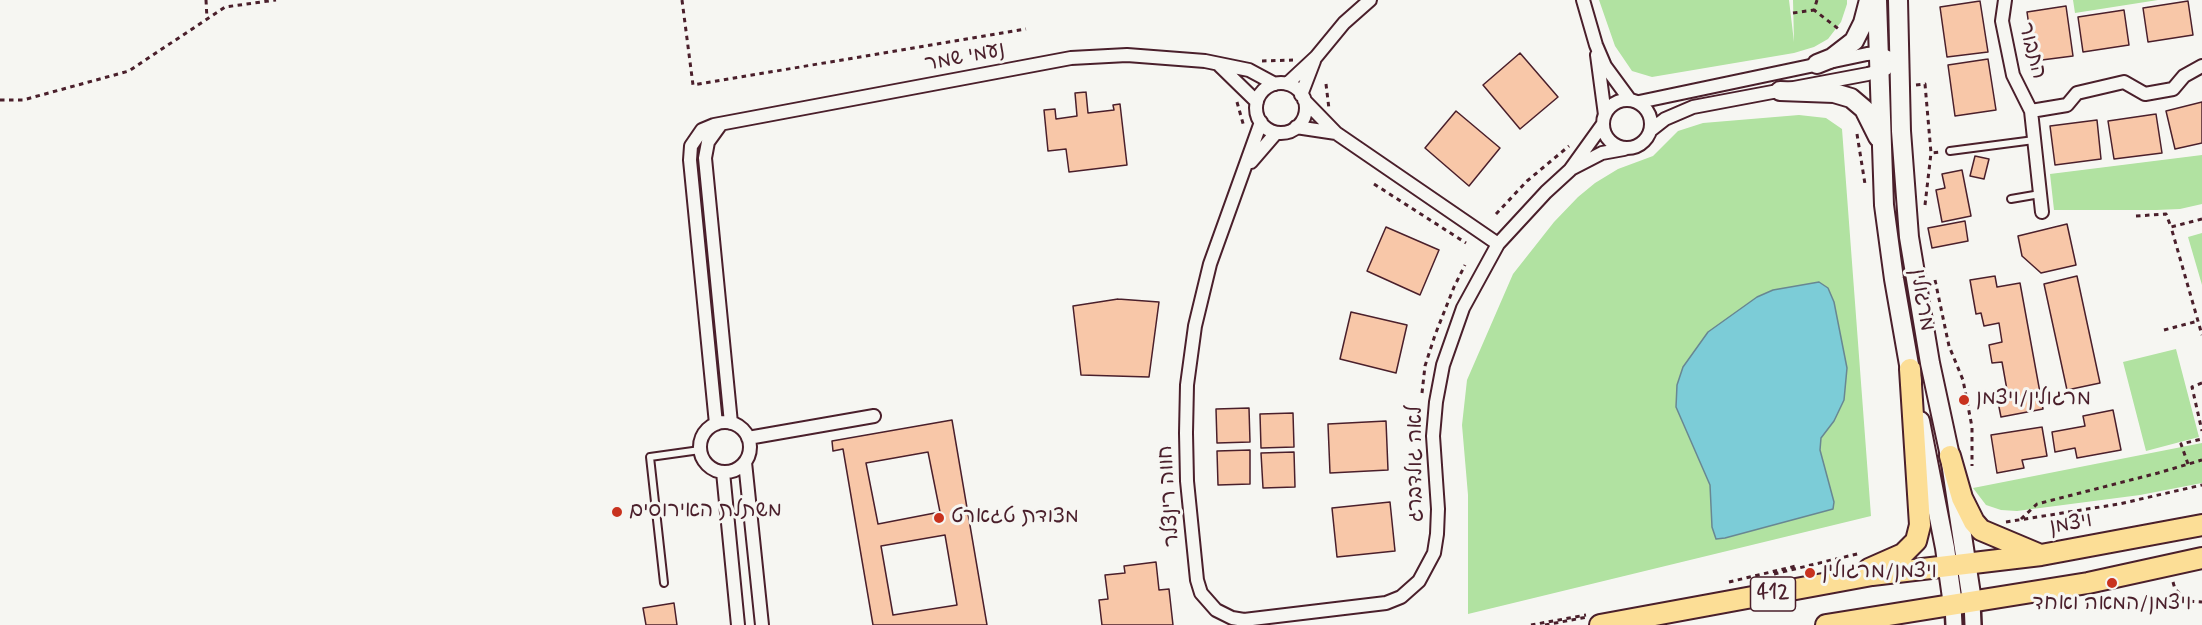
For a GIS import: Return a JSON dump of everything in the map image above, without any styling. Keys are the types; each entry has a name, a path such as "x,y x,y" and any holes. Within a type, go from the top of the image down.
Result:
{"main road":[{"path":"1817,64 1832,58 1854,41 1863,23 1869,0"},
{"name":"מרגולין","path":"1877,0 1882,172 1889,248 1946,557 1963,603"},
{"name":"מרגולין","path":"1898,0 1903,171 1909,237 1966,555 1963,603"},
{"path":"1780,91 1834,93 1855,100 1870,118 1881,145"},
{"path":"1799,589 1895,559 1916,541 1920,525 1910,369"},
{"path":"1950,456 1962,498 1974,522 1982,530 2041,555"},
{"name":"ויצמן","path":"1946,557 2041,555 2202,525"},
{"name":"412","path":"1600,625 1872,575 1946,557"},
{"path":"1826,625 2088,583 2202,558"}],"street":[{"path":"1316,57 1303,98 1305,115 1296,127 1284,133 1269,130 1261,122 1257,113 1257,102 1262,92 1281,84 1316,57 1344,23 1370,0"},
{"path":"1583,0 1596,45 1605,66 1634,101 1648,111 1651,117 1651,130"},
{"name":"התבור","path":"2005,0 2002,21 2013,75 2031,111 2042,212"},
{"path":"1596,45 1608,140 1625,149 1644,142 1651,130 1665,119 1687,109 1780,91 1879,62"},
{"name":"נעמי שמר","path":"716,424 690,160 691,146 702,130 721,124 1071,58 1127,55 1205,62 1249,70 1281,84"},
{"path":"1604,119 1611,105 1617,102 1634,101 1817,64 1900,63"},
{"path":"1218,65 1257,102"},
{"name":"התבור","path":"2031,111 2067,105 2077,93 2124,82 2145,94 2173,88 2184,76 2202,66"},
{"path":"1281,84 1293,87 1336,133 1498,244"},
{"name":"לאה גולדברג","path":"1419,581 1434,553 1437,534 1438,509 1433,436 1436,402 1443,365 1463,308 1498,244 1546,192 1570,170 1604,119"},
{"name":"חווה רינצלר","path":"1261,122 1210,264 1195,326 1187,385 1187,481 1195,561 1202,593 1216,609 1225,615 1238,619 1257,620 1386,603 1401,597 1419,581"},
{"path":"721,124 708,142 705,158 731,423"},
{"path":"1296,127 1336,133"},
{"name":"חווה רינצלר","path":"1246,168 1276,133"},
{"name":"לאה גולדברג","path":"1570,170 1602,153 1625,149"},
{"path":"748,438 874,416"},
{"path":"731,423 739,426 748,438 749,454 739,468 723,472 708,465 700,450 704,434 716,424 731,423"},
{"path":"745,462 762,625"},
{"path":"723,472 738,625"},
{"path":"1954,625 1963,603"},
{"path":"1963,603 1973,625"}],"lane":[{"path":"1950,151 2035,140"},
{"path":"2011,199 2040,194"},
{"path":"664,583 650,457 700,450"}],"path":[{"path":"206,0 207,19"},
{"path":"0,100 23,100 129,71 225,7 276,0"},
{"path":"682,0 693,85 1026,29"},
{"path":"1814,10 1817,0"},
{"path":"1793,13 1814,10 1854,41"},
{"path":"1261,61 1293,60"},
{"path":"1326,84 1331,107"},
{"path":"1900,85 1925,84 1931,153 1924,198 1925,208"},
{"path":"1234,95 1244,120 1245,133"},
{"path":"1496,214 1541,168 1575,141"},
{"path":"1931,153 1950,151"},
{"path":"1374,184 1466,243"},
{"path":"2136,216 2166,214 2202,335"},
{"path":"2171,228 2202,219"},
{"path":"1422,397 1425,366 1454,286 1465,265"},
{"path":"1933,271 1949,346 1963,380 1969,408 1972,427 1971,464 1973,473"},
{"path":"2164,330 2198,321"},
{"path":"2202,383 2192,387 2202,430"},
{"path":"2188,464 2181,444 2202,439"},
{"path":"2202,460 2037,504 2019,520 2119,504 2202,485"},
{"path":"2167,566 2175,589 2180,596 2187,601 2202,602"}],"green space":[{"path":"1599,0 1789,0 1794,42 1793,0 1847,0 1847,4 1841,22 1828,39 1814,47 1794,53 1652,77 1632,71 1615,46"},
{"path":"2073,0 2158,0 2075,13"},
{"path":"1799,115 1826,118 1842,129 1871,516 1468,614 1468,495 1462,425 1467,380 1513,274 1554,222 1578,197 1618,169 1653,156 1678,131 1703,123"},
{"path":"2202,155 2202,204 2180,209 2156,210 2054,210 2050,174"},
{"path":"2202,233 2202,285 2188,237"},
{"path":"2176,349 2199,437 2146,451 2123,362"},
{"path":"2202,443 2202,483 2140,495 2017,511 2001,510 1986,505 1973,488"}],"water":[{"path":"1819,282 1828,288 1834,302 1847,368 1844,400 1834,421 1821,438 1820,450 1834,502 1833,509 1716,539 1712,527 1710,485 1676,407 1677,385 1683,367 1708,332 1757,297 1773,290"}],"building":[{"path":"1980,1 1988,52 1947,57 1940,7"},
{"path":"2188,1 2193,35 2148,42 2143,8"},
{"path":"2066,6 2073,56 2034,61 2027,12"},
{"path":"2124,10 2129,45 2083,52 2078,17"},
{"path":"1520,53 1558,97 1520,129 1483,85"},
{"path":"1988,59 1996,110 1955,116 1948,65"},
{"path":"1086,92 1088,113 1114,110 1113,105 1120,104 1127,165 1069,172 1066,149 1048,151 1044,110 1055,109 1056,119 1077,116 1075,93"},
{"path":"2202,102 2202,143 2175,149 2166,111"},
{"path":"1456,111 1500,148 1469,186 1425,148"},
{"path":"2156,114 2162,153 2114,159 2108,121"},
{"path":"2097,120 2101,159 2055,165 2050,126"},
{"path":"1975,156 1989,159 1984,179 1970,176"},
{"path":"1962,170 1971,216 1942,222 1936,190 1945,188 1942,174"},
{"path":"1965,221 1968,241 1932,248 1928,228"},
{"path":"2067,224 2076,265 2041,273 2022,256 2018,236"},
{"path":"1386,227 1439,250 1420,295 1367,271"},
{"path":"1995,276 1997,287 2020,283 2043,409 2001,417 1996,392 2007,390 2002,362 1992,363 1989,345 2002,342 1999,323 1984,326 1981,313 1976,314 1970,280"},
{"path":"2077,276 2100,383 2067,390 2044,284"},
{"path":"1118,299 1159,302 1149,377 1081,375 1073,306"},
{"path":"1351,312 1407,325 1396,373 1340,359"},
{"path":"1249,408 1250,442 1217,443 1216,409"},
{"path":"2113,410 2121,450 2077,458 2075,448 2055,452 2052,432 2085,426 2083,416"},
{"path":"1293,413 1294,447 1261,448 1260,414"},
{"name":"מצודת טגארט","path":"952,420 987,625 873,625 843,449 833,451 832,441","holes":["928,452 940,512 878,524 866,463","945,535 957,605 893,615 881,546"]},
{"path":"1386,421 1388,470 1330,473 1328,424"},
{"path":"2042,427 2047,456 2022,460 2024,468 1997,473 1991,435"},
{"path":"1250,450 1250,484 1218,485 1217,451"},
{"path":"1294,452 1295,487 1263,488 1261,453"},
{"path":"1390,502 1395,551 1337,557 1332,508"},
{"path":"1156,562 1159,590 1169,589 1173,625 1102,625 1099,600 1108,599 1105,575 1125,573 1124,566"},
{"path":"674,603 677,625 646,625 643,608"}],"place":[{"name":"מרגולין/ויצמן","path":"1964,400"},
{"name":"משתלת האירוסים","path":"617,512"},
{"name":"מצודת טגארט","path":"939,518"},
{"name":"ויצמן/מרגולין","path":"1810,573"},
{"name":"ויצמן/המאה ואחד","path":"2112,583"}]}
